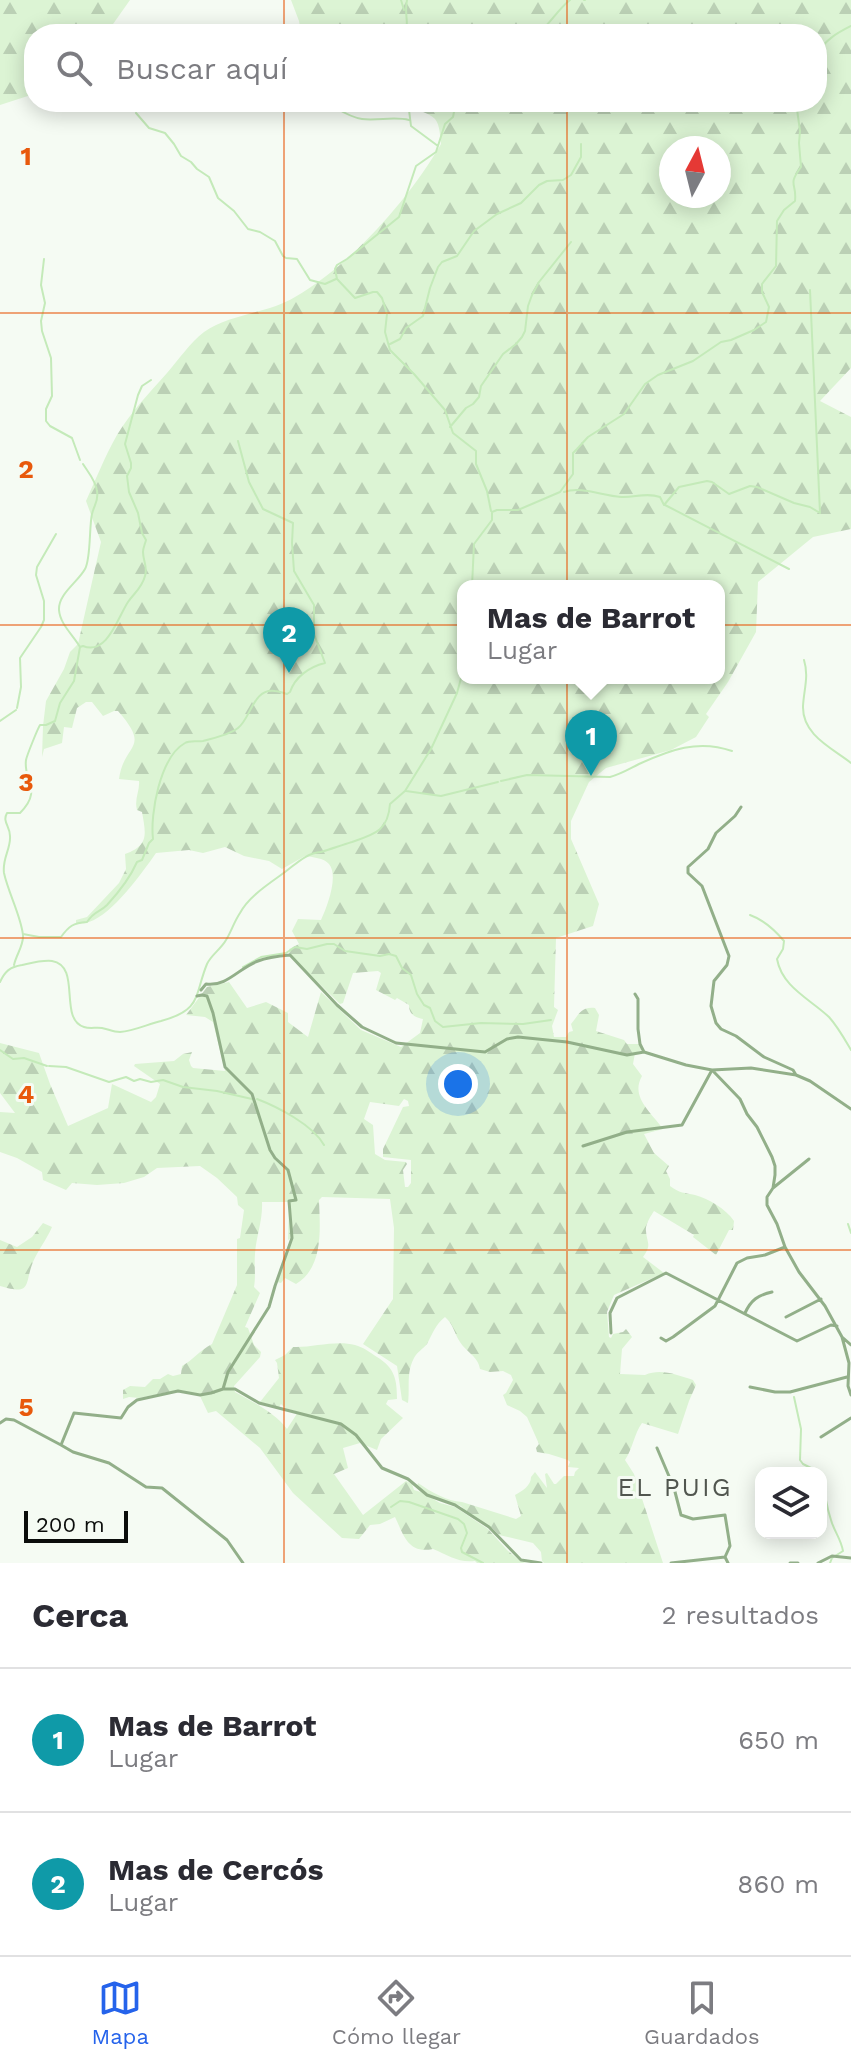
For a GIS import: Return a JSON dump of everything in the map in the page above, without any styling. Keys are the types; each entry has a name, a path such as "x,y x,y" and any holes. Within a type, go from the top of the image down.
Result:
{"street":[{"path":"741,807 716,833 708,849 688,867 688,873 702,886 729,956 727,965 714,981 712,1014 721,1029 764,1057 793,1070 796,1075"},
{"path":"201,990 206,984 219,983 255,962 290,955 362,1027 396,1043 485,1052 507,1039 518,1037 567,1042 627,1055 644,1052 712,1070 751,1068 796,1075 851,1109"},
{"path":"197,996 207,996 225,1067 252,1094 270,1150 288,1170 296,1200 289,1201 292,1238 269,1307 228,1372 223,1389"},
{"path":"637,996 638,1029 644,1052"},
{"path":"583,1146 627,1132 682,1125 712,1070"},
{"path":"712,1070 740,1099 757,1127 775,1166 773,1188"},
{"path":"659,1119 663,1128"},
{"path":"809,1159 773,1188 766,1200 785,1247 799,1272 821,1299 842,1337 849,1363 848,1386 851,1395"},
{"path":"661,1338 666,1341 706,1314 719,1300 737,1263 785,1247"},
{"path":"611,1333 610,1313 617,1298 666,1273 797,1341 831,1325 837,1326"},
{"path":"745,1313 759,1295 772,1292"},
{"path":"786,1317 821,1299"},
{"path":"842,1337 851,1345"},
{"path":"750,1387 790,1392 848,1376"},
{"path":"61,1445 74,1413 121,1418 137,1400 178,1391 200,1395 235,1389 259,1403 341,1424 356,1435 382,1468 408,1479 427,1495 455,1505 489,1527 521,1560 541,1563"},
{"path":"821,1437 851,1418"},
{"path":"0,1423 6,1419 14,1420 73,1452 109,1463 146,1487 162,1488 227,1540 243,1563"},
{"path":"657,1448 674,1488 681,1515 693,1519 725,1515 730,1546 725,1557"},
{"path":"818,1563 832,1556 851,1558"},
{"path":"671,1563 725,1557"},
{"path":"725,1557 728,1563"},
{"path":"790,1563 798,1563"}],"green space":[{"path":"0,0 130,0 113,24 24,24 24,97 0,105"},
{"path":"291,0 851,0 851,368 820,401 851,417 851,529 813,537 758,582 756,632 728,682 706,714 709,717 696,737 671,750 606,768 589,782 571,821 571,839 599,904 593,926 556,938 554,1007 558,1010 552,1026 554,1037 566,1037 573,1031 571,1024 580,1012 595,1008 599,1015 596,1031 624,1040 627,1044 640,1044 642,1050 635,1053 633,1064 642,1076 640,1098 663,1129 644,1134 654,1153 669,1166 666,1171 670,1186 711,1202 734,1221 733,1230 729,1230 716,1255 694,1235 654,1211 646,1226 648,1246 643,1257 664,1273 614,1295 607,1312 609,1337 626,1329 632,1337 622,1349 620,1374 669,1373 693,1380 696,1385 678,1434 642,1423 625,1460 634,1474 663,1563 544,1563 541,1552 533,1543 499,1535 461,1506 429,1495 417,1486 418,1483 445,1498 516,1519 521,1516 515,1495 528,1486 535,1472 547,1488 545,1474 556,1484 564,1476 574,1476 579,1468 568,1467 568,1460 537,1452 539,1444 527,1417 507,1405 503,1395 513,1380 511,1375 503,1371 480,1369 445,1317 414,1358 409,1375 408,1403 402,1400 397,1366 363,1344 393,1299 394,1228 390,1199 322,1197 319,1200 320,1235 316,1258 312,1268 296,1284 285,1278 281,1283 277,1282 291,1238 288,1240 289,1202 262,1202 254,1287 260,1293 245,1327 261,1352 234,1386 235,1392 270,1413 287,1429 298,1412 281,1404 279,1407 260,1402 279,1378 275,1360 293,1347 340,1343 367,1350 391,1370 397,1399 388,1400 386,1404 403,1418 381,1439 377,1450 360,1443 343,1448 348,1468 334,1474 363,1515 406,1481 412,1484 414,1490 455,1507 488,1529 507,1550 526,1563 477,1563 458,1560 433,1549 418,1549 408,1542 395,1517 370,1525 359,1539 342,1538 293,1493 260,1448 216,1411 208,1413 199,1394 178,1390 123,1399 123,1390 130,1386 145,1387 153,1379 181,1374 182,1366 212,1344 237,1285 237,1239 240,1238 244,1210 238,1205 237,1197 200,1166 157,1168 144,1177 124,1183 72,1183 66,1190 43,1180 42,1172 0,1152 0,1112 15,1113 0,1093 0,1043 39,1053 68,1126 108,1108 112,1084 151,1102 160,1084 135,1064 174,1061 192,1052 189,1060 193,1068 225,1071 213,1022 205,1017 186,1015 207,987 229,982 247,1008 266,1002 288,1013 288,1022 308,1037 321,992 361,1030 401,1047 420,1033 423,1019 413,1015 409,1005 376,990 381,973 378,971 353,973 340,1004 289,954 289,949 299,944 292,931 298,919 321,920 329,900 332,869 321,859 305,856 282,869 269,861 244,856 225,847 203,853 189,850 156,853 108,911 87,923 76,923 76,920 87,917 119,883 126,869 125,854 138,847 144,838 142,812 136,806 139,781 119,779 135,740 118,711 103,716 92,702 86,702 77,708 72,728 64,727 62,743 44,749 42,757 46,701 70,652 78,644 101,542 86,501 122,427 194,341 226,321 295,297 337,267 396,208 441,144 438,124 423,112 827,112 827,24 299,24","holes":["404,1099 409,1106 403,1107 383,1149 383,1157 411,1160 411,1183 405,1187 403,1170 406,1162 385,1160 375,1154 373,1125 364,1119 370,1102 399,1106"]},
{"path":"43,1223 52,1227 33,1262 26,1286 18,1290 0,1286 0,1240 17,1247 32,1237"}],"waterway":[{"path":"401,0 404,10"},
{"path":"407,0 407,24"},
{"path":"548,24 570,0"},
{"path":"827,42 851,26"},
{"path":"343,112 357,118 409,120"},
{"path":"409,112 411,126 438,146"},
{"path":"454,112 445,124 436,152 416,166 399,217 335,269 337,279 355,298 373,292 382,298 387,314 385,332 390,350 445,410 453,433 476,451 476,464 491,511"},
{"path":"492,512 518,510 560,492 573,474 573,453 588,437 624,414 645,384 658,375 693,361 721,342 754,330 766,322 769,307 762,284 776,266 777,221 795,201 793,181 801,167 797,112"},
{"path":"136,113 149,128 165,133 181,156 209,177 218,198 234,211 248,229 275,241 286,258 297,259 310,280 325,284 336,279"},
{"path":"390,344 400,339 406,328 423,316 430,288 442,262 457,256 474,231 497,214 521,203 539,185 571,175 581,157 581,144"},
{"path":"450,427 479,397 481,386 503,354 522,337 532,295 571,242"},
{"path":"44,259 41,285 45,303 41,321 51,358 52,396 46,409 46,421 72,438 80,460"},
{"path":"564,492 585,491 621,497 655,496 660,497 664,505 679,487 707,481 729,494 750,486 757,487 820,513 810,290"},
{"path":"14,965 23,935 4,873 10,841 6,816 7,813 20,813 27,805 31,792 27,757 40,725 55,721 60,703 74,681 80,647 91,648 105,640 144,580 146,540 129,492 127,476 131,463 125,444 138,395 142,386 151,380"},
{"path":"23,934 61,937 72,926 87,922 124,885 153,839 158,787 176,750 187,742 203,741 235,730 262,694 268,691 287,694 303,673 325,663 314,634 314,605 294,571 293,523 263,509 249,482 238,441"},
{"path":"80,647 64,625 59,610 65,593 82,574 88,558 97,494 83,464"},
{"path":"665,505 789,569"},
{"path":"472,580 474,544 492,520 492,513"},
{"path":"17,708 21,687 20,658 44,620 44,601 36,575 37,567 56,534"},
{"path":"804,660 803,706 807,725 820,740 851,763"},
{"path":"0,982 8,970 18,966 48,961 61,965 66,972 72,1014 76,1022 86,1028 125,1031 184,1012 194,1000 209,961 254,895 311,854 367,836 383,826 390,804 405,791 431,749 459,684"},
{"path":"0,721 16,710"},
{"path":"501,781 527,775 610,777 662,754 684,748 707,746 732,751"},
{"path":"406,791 441,796 498,782"},
{"path":"750,915 768,925 784,941 777,959 780,969 798,992 829,1017 851,1050"},
{"path":"243,967 261,957 286,953 295,947 307,949 334,944 345,951 396,956 402,968 411,975 424,1005 430,1008 435,1021 443,1027 551,1020"},
{"path":"0,1050 13,1059 24,1058 47,1066"},
{"path":"49,1066 66,1067 109,1082 126,1077 134,1081 163,1080 183,1087 252,1099"},
{"path":"257,1099 304,1124 324,1145"},
{"path":"848,1224 851,1233"},
{"path":"794,1397 801,1429 800,1460 809,1467"},
{"path":"391,1507 400,1501 409,1502 458,1519 467,1533 462,1552 483,1563"},
{"path":"827,1502 843,1551 830,1563"}],"place":[{"name":"Mas de Cercós","path":"289,673"},
{"name":"Mas de Barrot","path":"591,776"}],"district":[{"name":"EL PUIG","path":"675,1487"}]}
